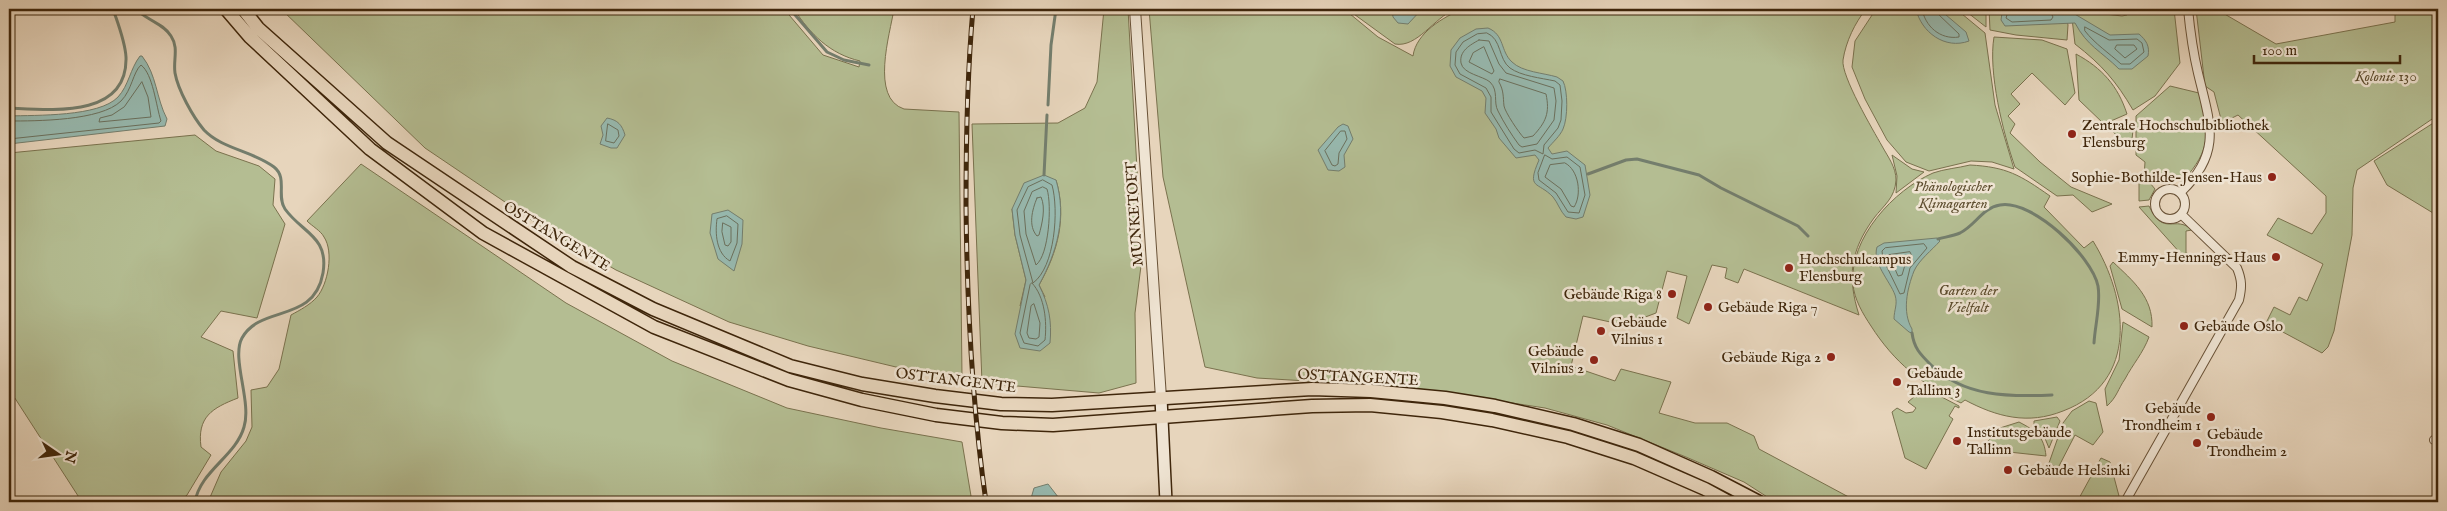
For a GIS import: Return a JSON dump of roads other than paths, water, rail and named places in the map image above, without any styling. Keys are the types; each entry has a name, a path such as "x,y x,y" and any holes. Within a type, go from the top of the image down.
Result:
{"main road":[{"name":"OSTTANGENTE","path":"226,9 250,37 370,149 483,232 654,327 789,380 862,400 936,415 1002,423 1053,425 1312,406 1370,405 1442,412 1492,420 1568,437 1634,458 1706,489 1729,502"},
{"name":"OSTTANGENTE","path":"243,9 258,28 387,143 572,267 653,309 790,366 880,387 1001,404 1052,405 1312,389 1371,391 1445,398 1495,406 1573,424 1639,445 1711,477 1759,502"},
{"name":"MUNKETOFT","path":"1161,398 1166,502"}],"street":[{"name":"MUNKETOFT","path":"1134,9 1161,398"},
{"path":"2180,192 2195,178 2205,161 2210,140 2210,121 2197,71 2188,9"},
{"path":"2171,188 2180,192 2186,205 2182,214 2176,218 2166,219 2156,210 2155,204 2158,194 2165,189 2171,188"},
{"path":"2125,502 2239,300 2242,289 2237,268 2182,214"}],"water":[{"path":"1392,9 1422,9 1408,24 1398,23 1393,17"},
{"path":"1916,9 1939,9 1966,32 1969,41 1951,43 1935,37 1923,25"},
{"path":"2006,9 2043,9 2073,13 2110,35 2139,34 2147,44 2148,56 2132,69 2119,69 2089,43 2075,23 2005,26 2001,20 2002,13"},
{"path":"1488,28 1497,35 1508,58 1516,65 1527,70 1557,77 1563,81 1567,98 1565,124 1560,134 1548,148 1552,154 1567,151 1585,165 1590,195 1583,217 1576,219 1566,217 1553,197 1536,184 1534,176 1539,160 1535,155 1516,158 1499,138 1496,129 1485,113 1486,98 1482,91 1456,77 1450,66 1451,50 1460,38 1476,29"},
{"path":"140,56 147,63 154,79 167,119 165,126 9,144 9,116 66,114 82,112 109,104 122,92"},
{"path":"607,118 619,124 625,135 617,148 600,144 603,135 601,126"},
{"path":"1343,124 1348,126 1353,139 1344,155 1345,167 1339,171 1328,170 1318,150 1338,127"},
{"path":"1044,175 1056,180 1061,207 1055,247 1039,285 1049,313 1051,327 1050,343 1040,351 1020,348 1015,334 1026,280 1015,235 1012,209 1024,183"},
{"path":"728,210 743,220 742,244 734,271 718,259 710,233 712,214"},
{"path":"1937,238 1940,241 1916,267 1909,285 1906,308 1912,333 1894,319 1896,298 1879,266 1876,253 1877,247 1884,243"},
{"path":"1048,484 1062,502 1030,502 1034,488"}],"waterway":[{"path":"9,108 45,110 84,106 101,101 114,91 123,77 126,57 123,39 113,9"},
{"path":"136,9 164,28 171,36 175,45 175,73 179,87 200,125 220,142 257,157 278,171 281,182 281,198 285,209 313,236 322,251 324,261 323,273 318,289 309,300 298,307 261,321 242,338 239,347 239,357 246,405 244,427 234,447 204,481 198,491 195,502"},
{"path":"790,9 827,52 844,60 869,65"},
{"path":"1048,105 1051,45 1056,9"},
{"path":"1044,175 1047,115"},
{"path":"1588,174 1626,160 1637,159 1699,175 1798,226 1808,236"},
{"path":"1938,239 1966,230 1988,210 2000,205 2013,206 2028,211 2043,220 2059,232 2085,260 2098,286 2094,343"},
{"path":"1912,333 1916,347 1931,365 1944,376 1958,383 1988,393 2020,396 2052,395"}],"railway":[{"path":"973,9 967,108 967,243 969,318 974,392 986,502"}],"place":[{"name":"Zentrale Hochschulbibliothek Flensburg","path":"2072,134"},
{"name":"Sophie-Bothilde-Jensen-Haus","path":"2272,177"},
{"name":"Emmy-Hennings-Haus","path":"2276,257"},
{"name":"Hochschulcampus Flensburg","path":"1789,268"},
{"name":"Gebäude Riga 8","path":"1672,294"},
{"name":"Gebäude Riga 7","path":"1708,307"},
{"name":"Gebäude Oslo","path":"2184,326"},
{"name":"Gebäude Vilnius 1","path":"1601,331"},
{"name":"Gebäude Riga 2","path":"1831,357"},
{"name":"Gebäude Vilnius 2","path":"1594,360"},
{"name":"Gebäude Tallinn 3","path":"1897,382"},
{"name":"Gebäude Trondheim 1","path":"2211,417"},
{"name":"Institutsgebäude Tallinn","path":"1957,441"},
{"name":"Gebäude Trondheim 2","path":"2197,443"},
{"name":"Gebäude Helsinki","path":"2008,470"}],"park label":[{"name":"Kolonie 130","path":"2386,76"},
{"name":"Phänologischer Klimagarten","path":"1953,194"},
{"name":"Garten der Vielfalt","path":"1968,298"}]}
